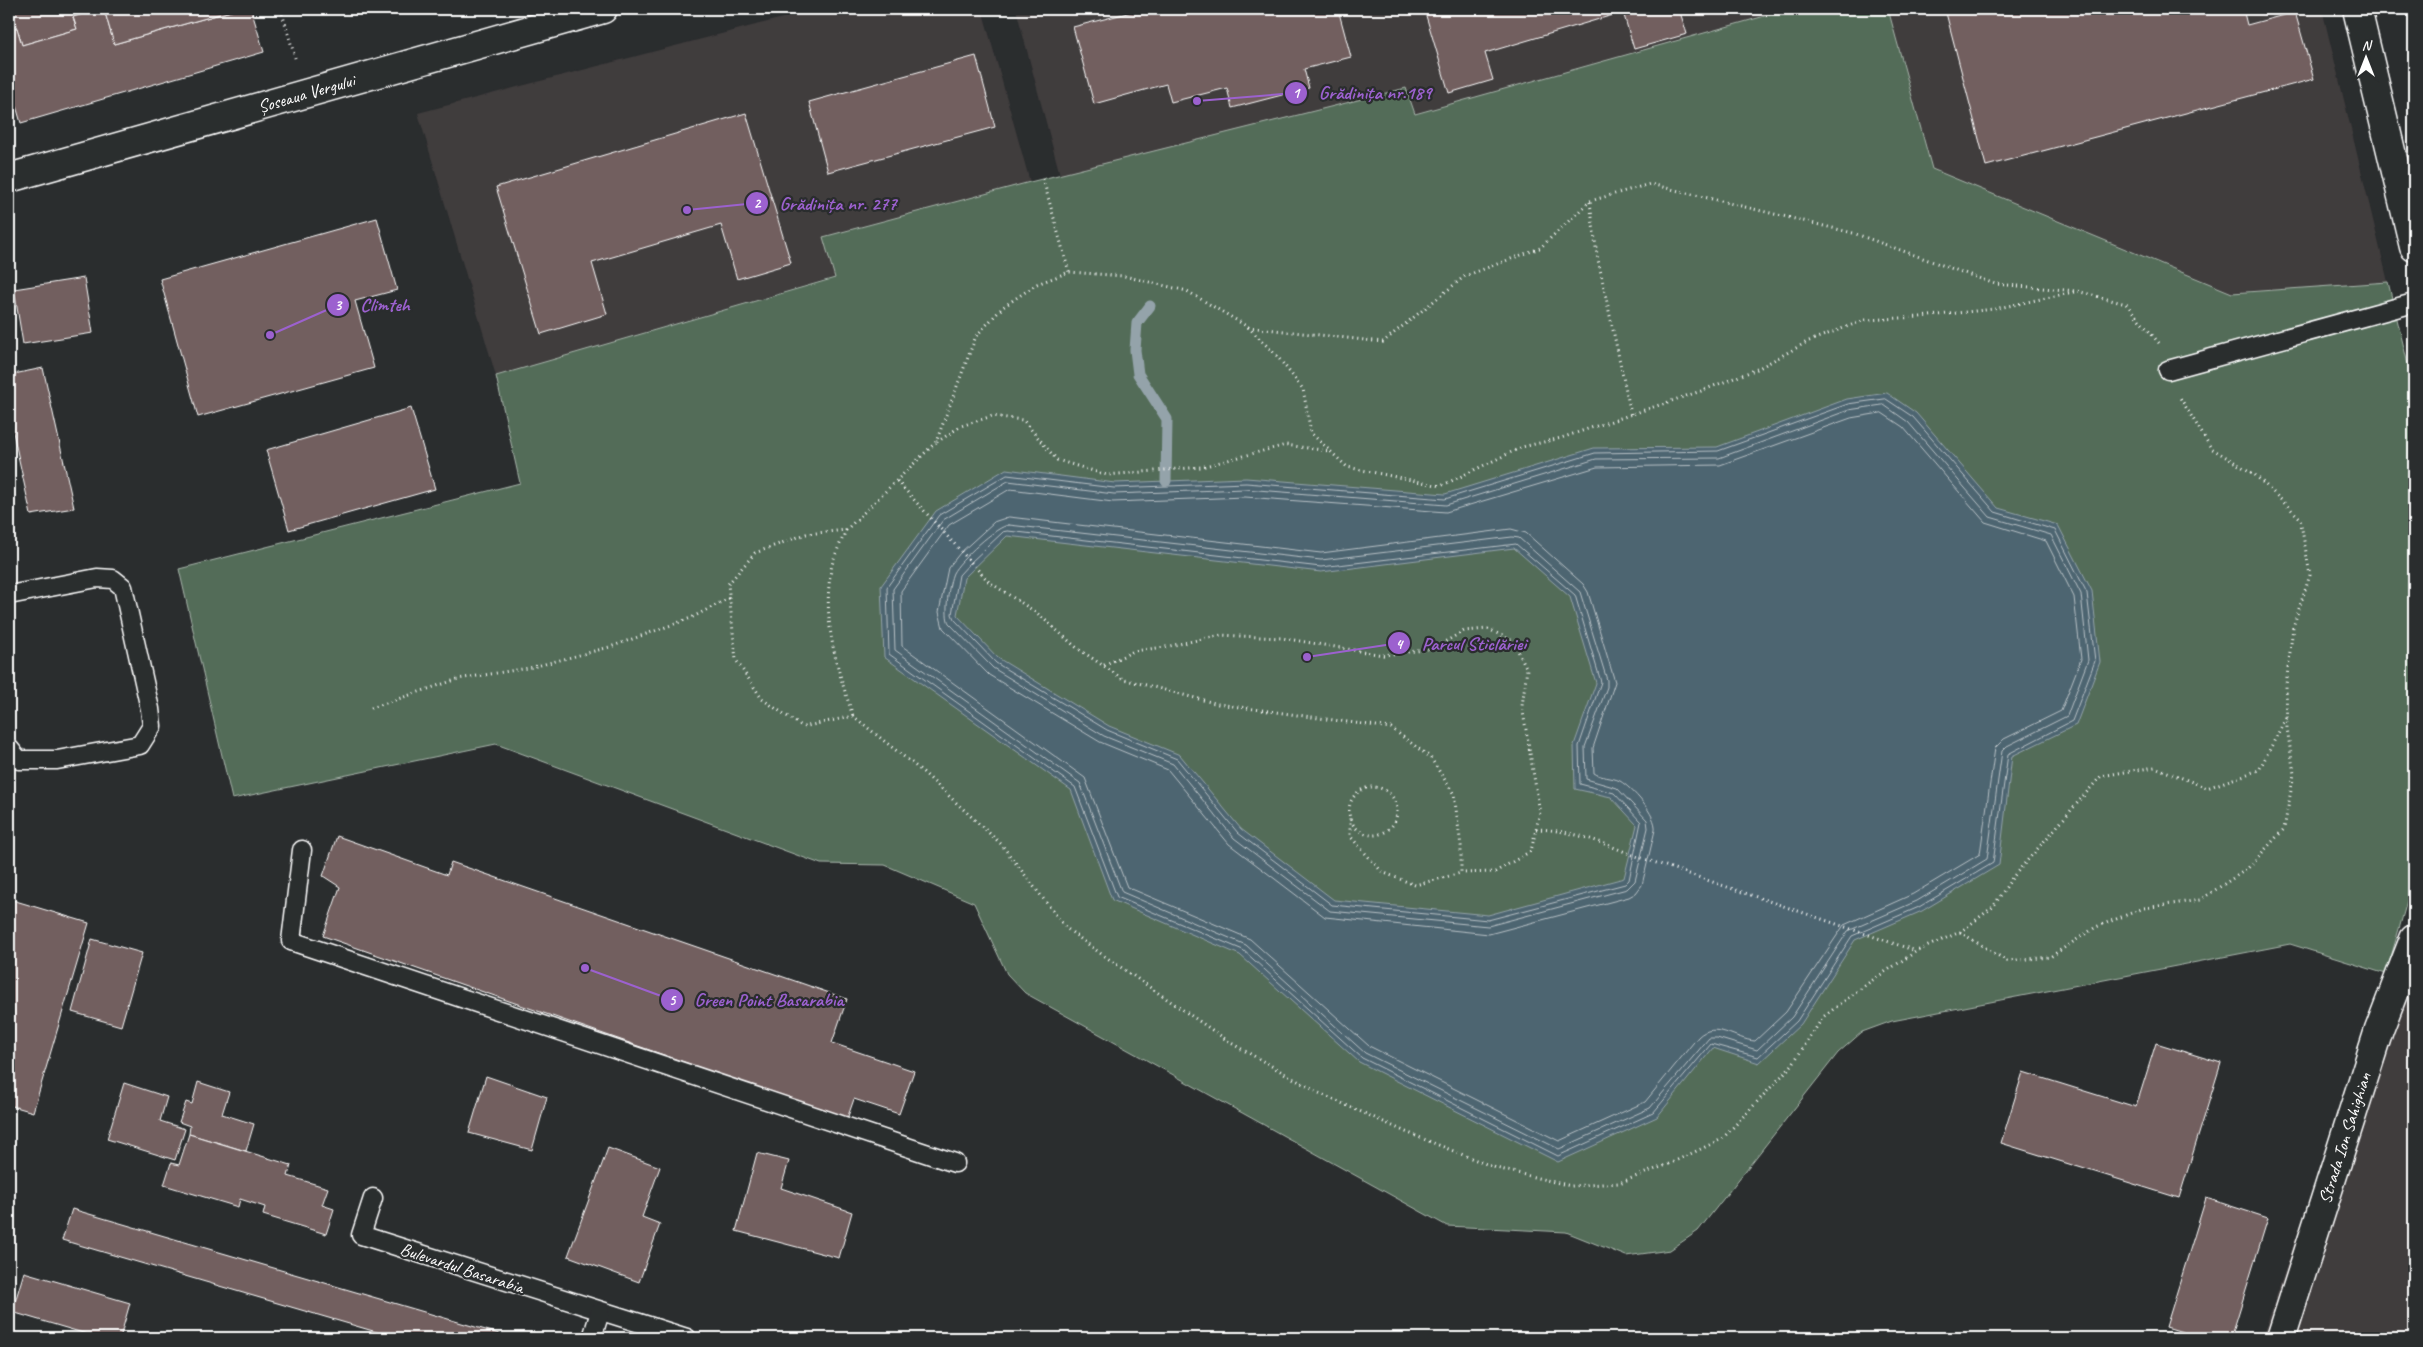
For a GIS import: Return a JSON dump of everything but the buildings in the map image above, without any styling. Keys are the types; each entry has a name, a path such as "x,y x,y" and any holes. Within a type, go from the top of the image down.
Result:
{"street":[{"name":"Șoseaua Vergului","path":"9,176 603,9"},
{"path":"2357,9 2414,247"},
{"name":"Strada Ion Sahighian","path":"2281,1338 2379,1030 2414,940"}],"lane":[{"path":"2168,370 2414,303"},
{"path":"9,595 97,578 113,579 123,587 150,709 152,726 140,745 57,760 20,760 9,748"},
{"path":"302,850 291,941 956,1163"},
{"name":"Bulevardul Basarabia","path":"374,1198 361,1235 687,1338"},
{"path":"592,1338 600,1312"}],"path":[{"path":"281,9 306,93"},
{"path":"1043,179 1069,272"},
{"path":"1248,327 1383,342 1465,276 1540,248 1590,201 1650,184 1853,234 1995,284 2077,291 2126,304 2158,343 2180,398 2211,448 2254,474 2300,518 2310,575 2293,627 2286,685 2287,716 2294,774 2284,829 2247,869 2200,900 2144,908 2096,927 2050,957 2007,962 1960,932"},
{"path":"1590,201 1597,255 1631,414"},
{"path":"936,442 976,336 1003,307 1037,284 1069,272 1124,276 1186,291 1248,327 1277,356 1303,389 1311,433 1347,467 1440,486 1522,447 1561,438 1701,391 1757,369 1810,341 1865,320 1920,317 1994,309 2077,291"},
{"path":"1330,451 1286,445 1181,470 1107,476 1057,460 1024,420 992,416 961,426 936,442 846,530 831,568 828,621 836,668 853,716 924,772 1001,844 1066,928 1231,1043 1319,1094 1406,1132 1496,1168 1571,1186 1619,1183 1669,1164 1722,1139 1792,1065 1823,1017 1871,981 1917,951 1960,932 1993,907 2012,878 2101,776 2155,767 2207,788 2258,770 2287,716"},
{"path":"897,480 989,582 1037,613 1077,648 1124,678 1218,704 1392,728 1430,756 1454,794 1461,846 1461,873"},
{"path":"846,530 806,534 754,554 728,584 736,660 762,699 803,727 853,716"},
{"path":"371,708 458,679 529,668 610,647 691,618 729,598"},
{"path":"1104,665 1134,651 1165,647 1221,635 1282,638 1383,655 1432,649 1464,631 1488,629 1513,642 1527,668 1522,706 1540,812 1531,851 1495,872 1461,873 1415,885 1382,872 1350,836 1350,818 1351,802 1355,796 1369,788 1384,790 1395,801 1397,809 1394,824 1382,834 1374,835 1359,831 1350,818"},
{"path":"1536,829 1554,830 1597,840 1630,854 1917,951"}],"shaded area":[{"path":"817,9 982,9 1030,182 824,237 836,277 496,376 418,113"},
{"path":"1016,9 1790,9 1415,114 1406,88 1060,175"},
{"path":"1888,9 2322,9 2388,282 2232,293 1932,169"},
{"path":"2386,974 2414,983 2414,1338 2262,1338"}],"green space":[{"path":"1790,9 1888,9 1932,169 2232,293 2388,282 2414,389 2414,877 2386,974 2290,944 1892,1021 1862,1032 1838,1053 1698,1231 1670,1250 1626,1256 1566,1232 1447,1226 1025,993 1007,974 974,903 885,865 821,864 496,744 232,799 179,569 520,483 496,376 835,278 823,237 1030,182 1406,88 1415,114"}],"water":[{"path":"1887,393 1916,413 1998,508 2058,525 2092,591 2100,662 2076,725 2012,756 1999,865 1922,911 1855,940 1801,1024 1759,1063 1713,1048 1657,1117 1558,1162 1359,1062 1240,955 1112,900 1071,790 884,657 881,586 936,511 1006,469 1115,483 1246,478 1445,494 1594,448 1717,447 1847,399","holes":["1007,536 1321,572 1514,548 1570,597 1596,683 1574,745 1575,789 1611,797 1637,825 1624,878 1488,915 1334,900 1241,829 1180,755 1109,726 998,658 957,615 964,578"]}],"waterway":[{"path":"1150,306 1137,323 1135,350 1138,374 1167,419 1166,481"}],"place":[{"name":"Grădinița nr.189","path":"1197,101"},
{"name":"Grădinița nr. 277","path":"687,210"},
{"name":"Climteh","path":"270,335"},
{"name":"Parcul Sticlăriei","path":"1307,657"},
{"name":"Green Point Basarabia","path":"585,968"}]}
